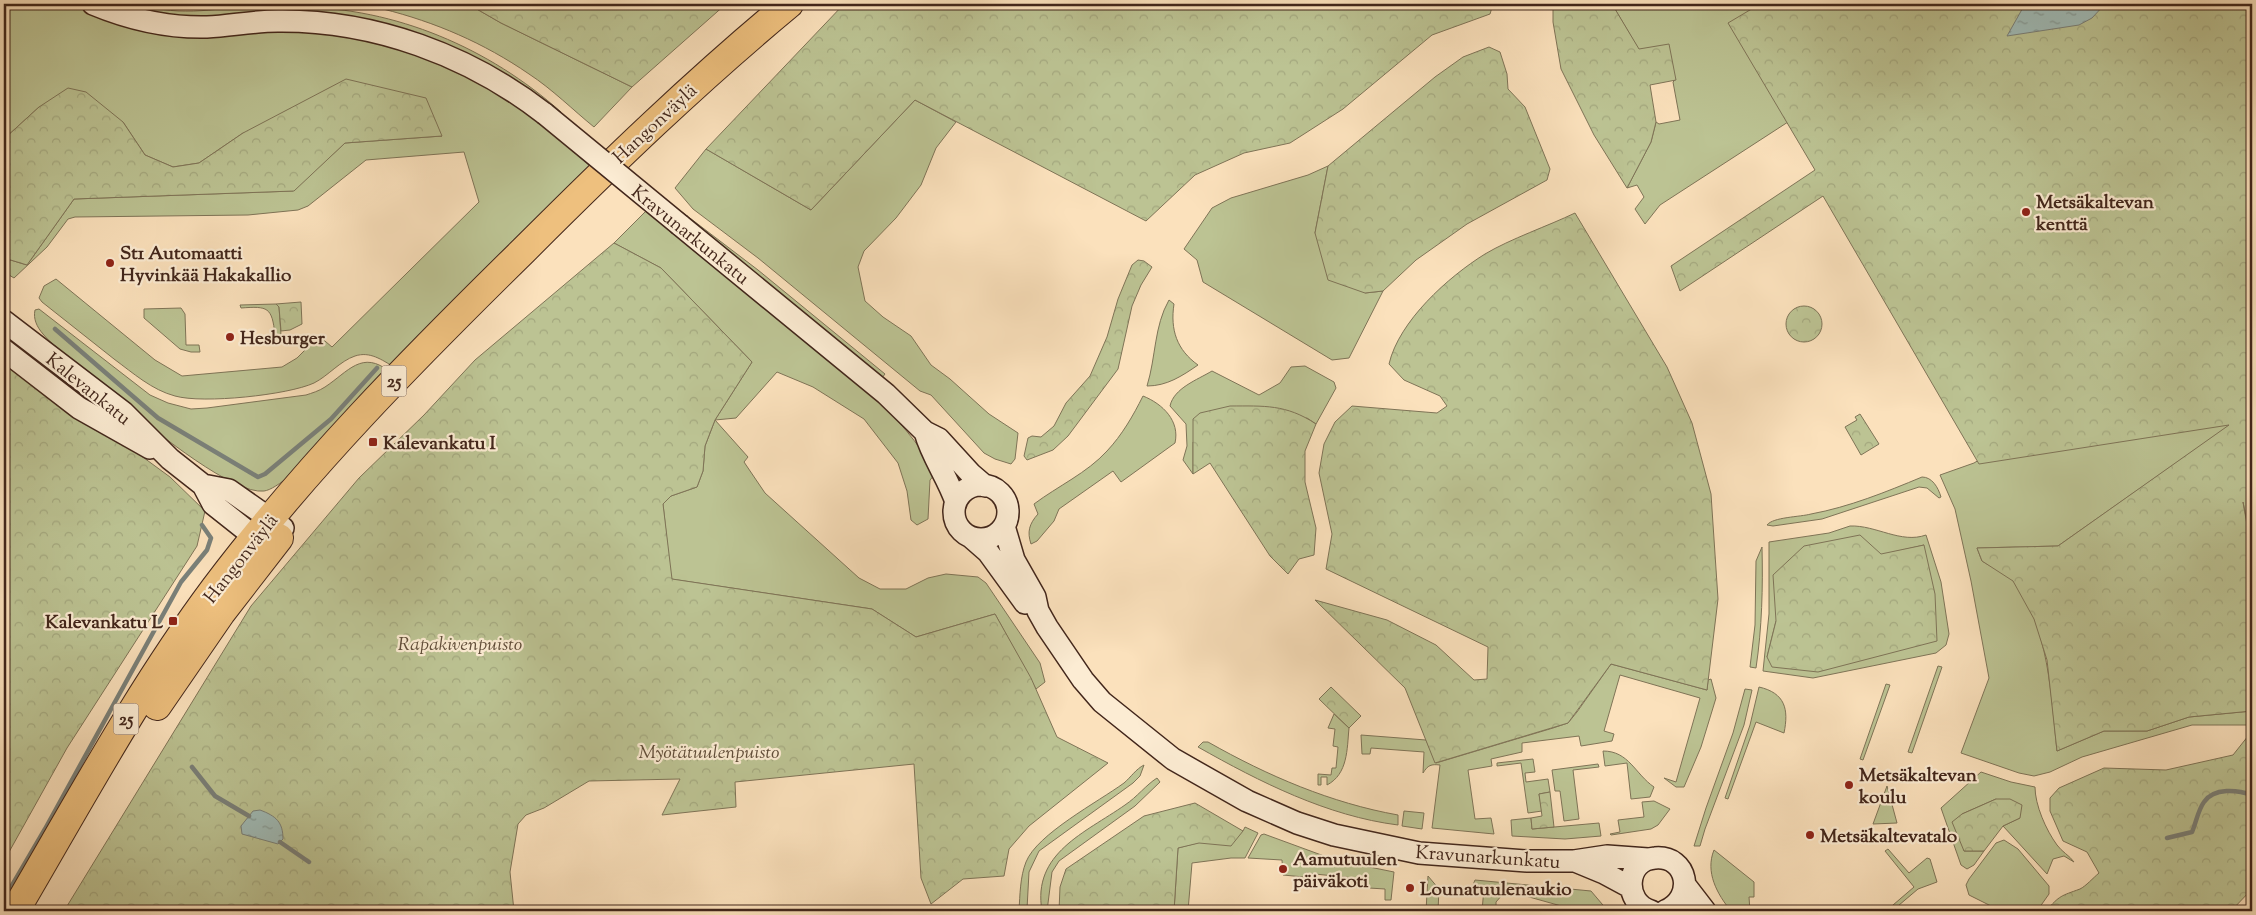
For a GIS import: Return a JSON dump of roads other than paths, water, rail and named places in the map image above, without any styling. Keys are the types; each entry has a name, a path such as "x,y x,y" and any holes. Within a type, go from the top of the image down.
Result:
{"highway":[{"name":"Hangonväylä","path":"15,911 106,751 215,589 328,478 524,249 664,113 789,4"},
{"name":"Hangonväylä","path":"27,911 144,725 222,614 270,534"}],"street":[{"name":"Kravunarkunkatu","path":"93,4 134,19 186,27 277,21 355,28 417,44 465,64 506,86 545,114 879,388 925,432 940,439 971,474 986,486"},
{"name":"Kalevankatu","path":"4,321 123,412 170,459 203,485 213,504 270,534"},
{"name":"Kalevankatu","path":"4,350 79,408 170,459"},
{"name":"Kravunarkunkatu","path":"925,432 929,445 944,473 956,502"},
{"path":"986,486 994,488 1005,499 1008,514 1004,526 998,534 981,540 972,538 962,531 957,525 954,510 961,494 968,489 986,486"},
{"name":"Kravunarkunkatu","path":"1004,526 1014,560 1034,597 1038,611 1066,657 1102,702 1173,759 1247,801 1297,823 1334,834 1408,851 1527,860 1574,861 1607,856 1648,859 1662,858 1675,864 1684,877 1685,885"},
{"name":"Kravunarkunkatu","path":"972,538 988,552 1024,603 1038,611"},
{"path":"1648,859 1634,870 1630,887 1632,897 1638,904 1651,911"},
{"name":"Kravunarkunkatu","path":"1574,861 1604,873 1630,887"},
{"path":"1666,911 1679,902 1684,894 1685,885"},
{"path":"1685,885 1705,911"}],"water":[{"path":"2025,4 2105,4 2092,18 2079,25 2007,36"},
{"path":"260,810 278,820 282,828 283,839 278,844 242,834 241,826 253,811"}],"waterway":[{"path":"55,329 158,418 258,477 265,474 331,419 377,368"},
{"path":"4,899 45,829 181,582 207,550 211,538 202,525"},
{"path":"192,767 215,796 249,816"},
{"path":"2167,838 2192,832 2202,805 2208,797 2226,791 2252,795"},
{"path":"280,842 309,862"}],"place":[{"name":"Metsäkaltevan kenttä","path":"2026,212"},
{"name":"St1 Automaatti Hyvinkää Hakakallio","path":"110,263"},
{"name":"Hesburger","path":"230,337"},
{"name":"Kalevankatu I","path":"373,442"},
{"name":"Kalevankatu L","path":"173,621"},
{"name":"Metsäkaltevan koulu","path":"1849,785"},
{"name":"Metsäkaltevatalo","path":"1810,835"},
{"name":"Aamutuulen päiväkoti","path":"1283,869"},
{"name":"Lounatuulenaukio","path":"1410,888"}],"park label":[{"name":"Rapakivenpuisto","path":"460,643"},
{"name":"Myötätuulenpuisto","path":"709,751"}]}
